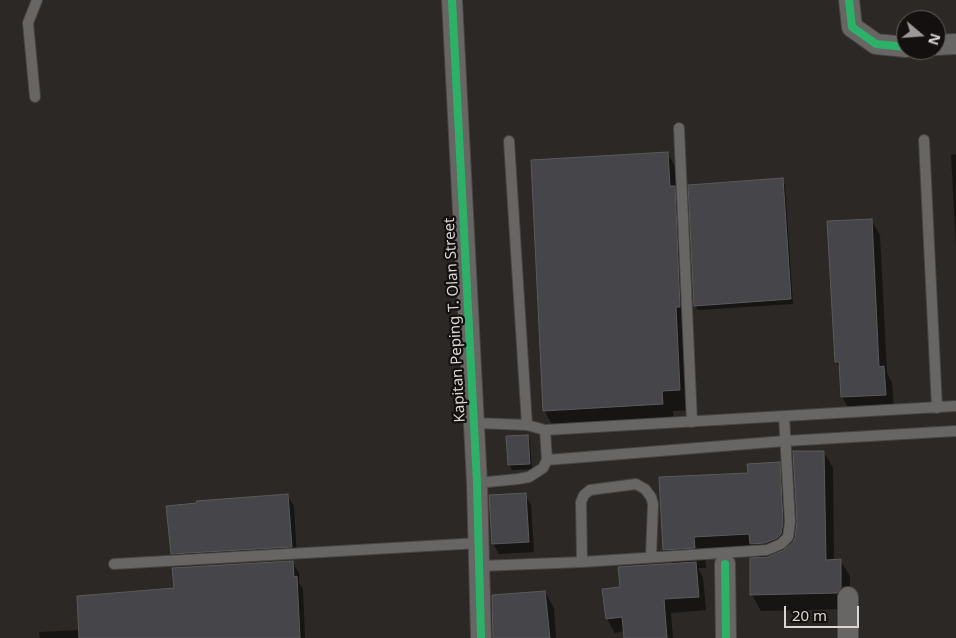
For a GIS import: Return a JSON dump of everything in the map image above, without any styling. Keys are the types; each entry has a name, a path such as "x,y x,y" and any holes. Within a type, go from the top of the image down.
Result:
{"street":[{"name":"Kapitan Peping T. Olan Street","path":"452,0 478,483 481,638"},
{"path":"849,0 852,28 876,44 896,46"},
{"path":"725,564 726,638"},
{"path":"848,597 848,638"}],"lane":[{"path":"35,97 28,23 36,0"},
{"path":"679,128 692,422"},
{"path":"924,140 937,408"},
{"path":"509,141 527,426"},
{"path":"475,422 527,426 545,430 956,406"},
{"path":"480,566 582,562 767,550 781,544 788,537 790,522 784,416"},
{"path":"478,483 529,477 543,468 547,460 545,430"},
{"path":"547,460 785,441 956,431"},
{"path":"582,562 580,502 584,494 590,490 636,484 651,497 653,504 650,557"},
{"path":"114,564 479,543"}],"building":[{"path":"668,152 670,186 675,186 680,307 676,307 680,390 662,391 663,404 543,411 531,160"},
{"path":"783,178 791,299 694,306 688,185"},
{"path":"872,219 879,367 884,366 886,395 841,397 839,362 835,362 827,221"},
{"path":"528,435 530,464 508,465 506,436"},
{"path":"793,451 824,451 826,560 841,559 841,587 837,593 750,595 750,558 768,557 784,550 795,538 797,522"},
{"path":"780,462 783,522 781,534 777,538 765,543 750,544 749,534 694,537 695,548 663,550 659,477 748,473 747,464"},
{"path":"526,493 529,542 492,544 489,495"},
{"path":"288,494 292,547 171,554 166,506 197,503 196,501"},
{"path":"293,561 294,577 297,576 300,638 79,638 77,596 174,588 172,568"},
{"path":"696,562 699,597 664,599 667,638 624,638 622,617 606,619 602,589 620,587 618,567"},
{"path":"545,591 550,638 493,638 492,595"}],"cycle path":[{"path":"452,0 477,483 481,638"},
{"path":"849,0 852,27 876,44 896,46"},
{"path":"725,564 726,638"}]}
